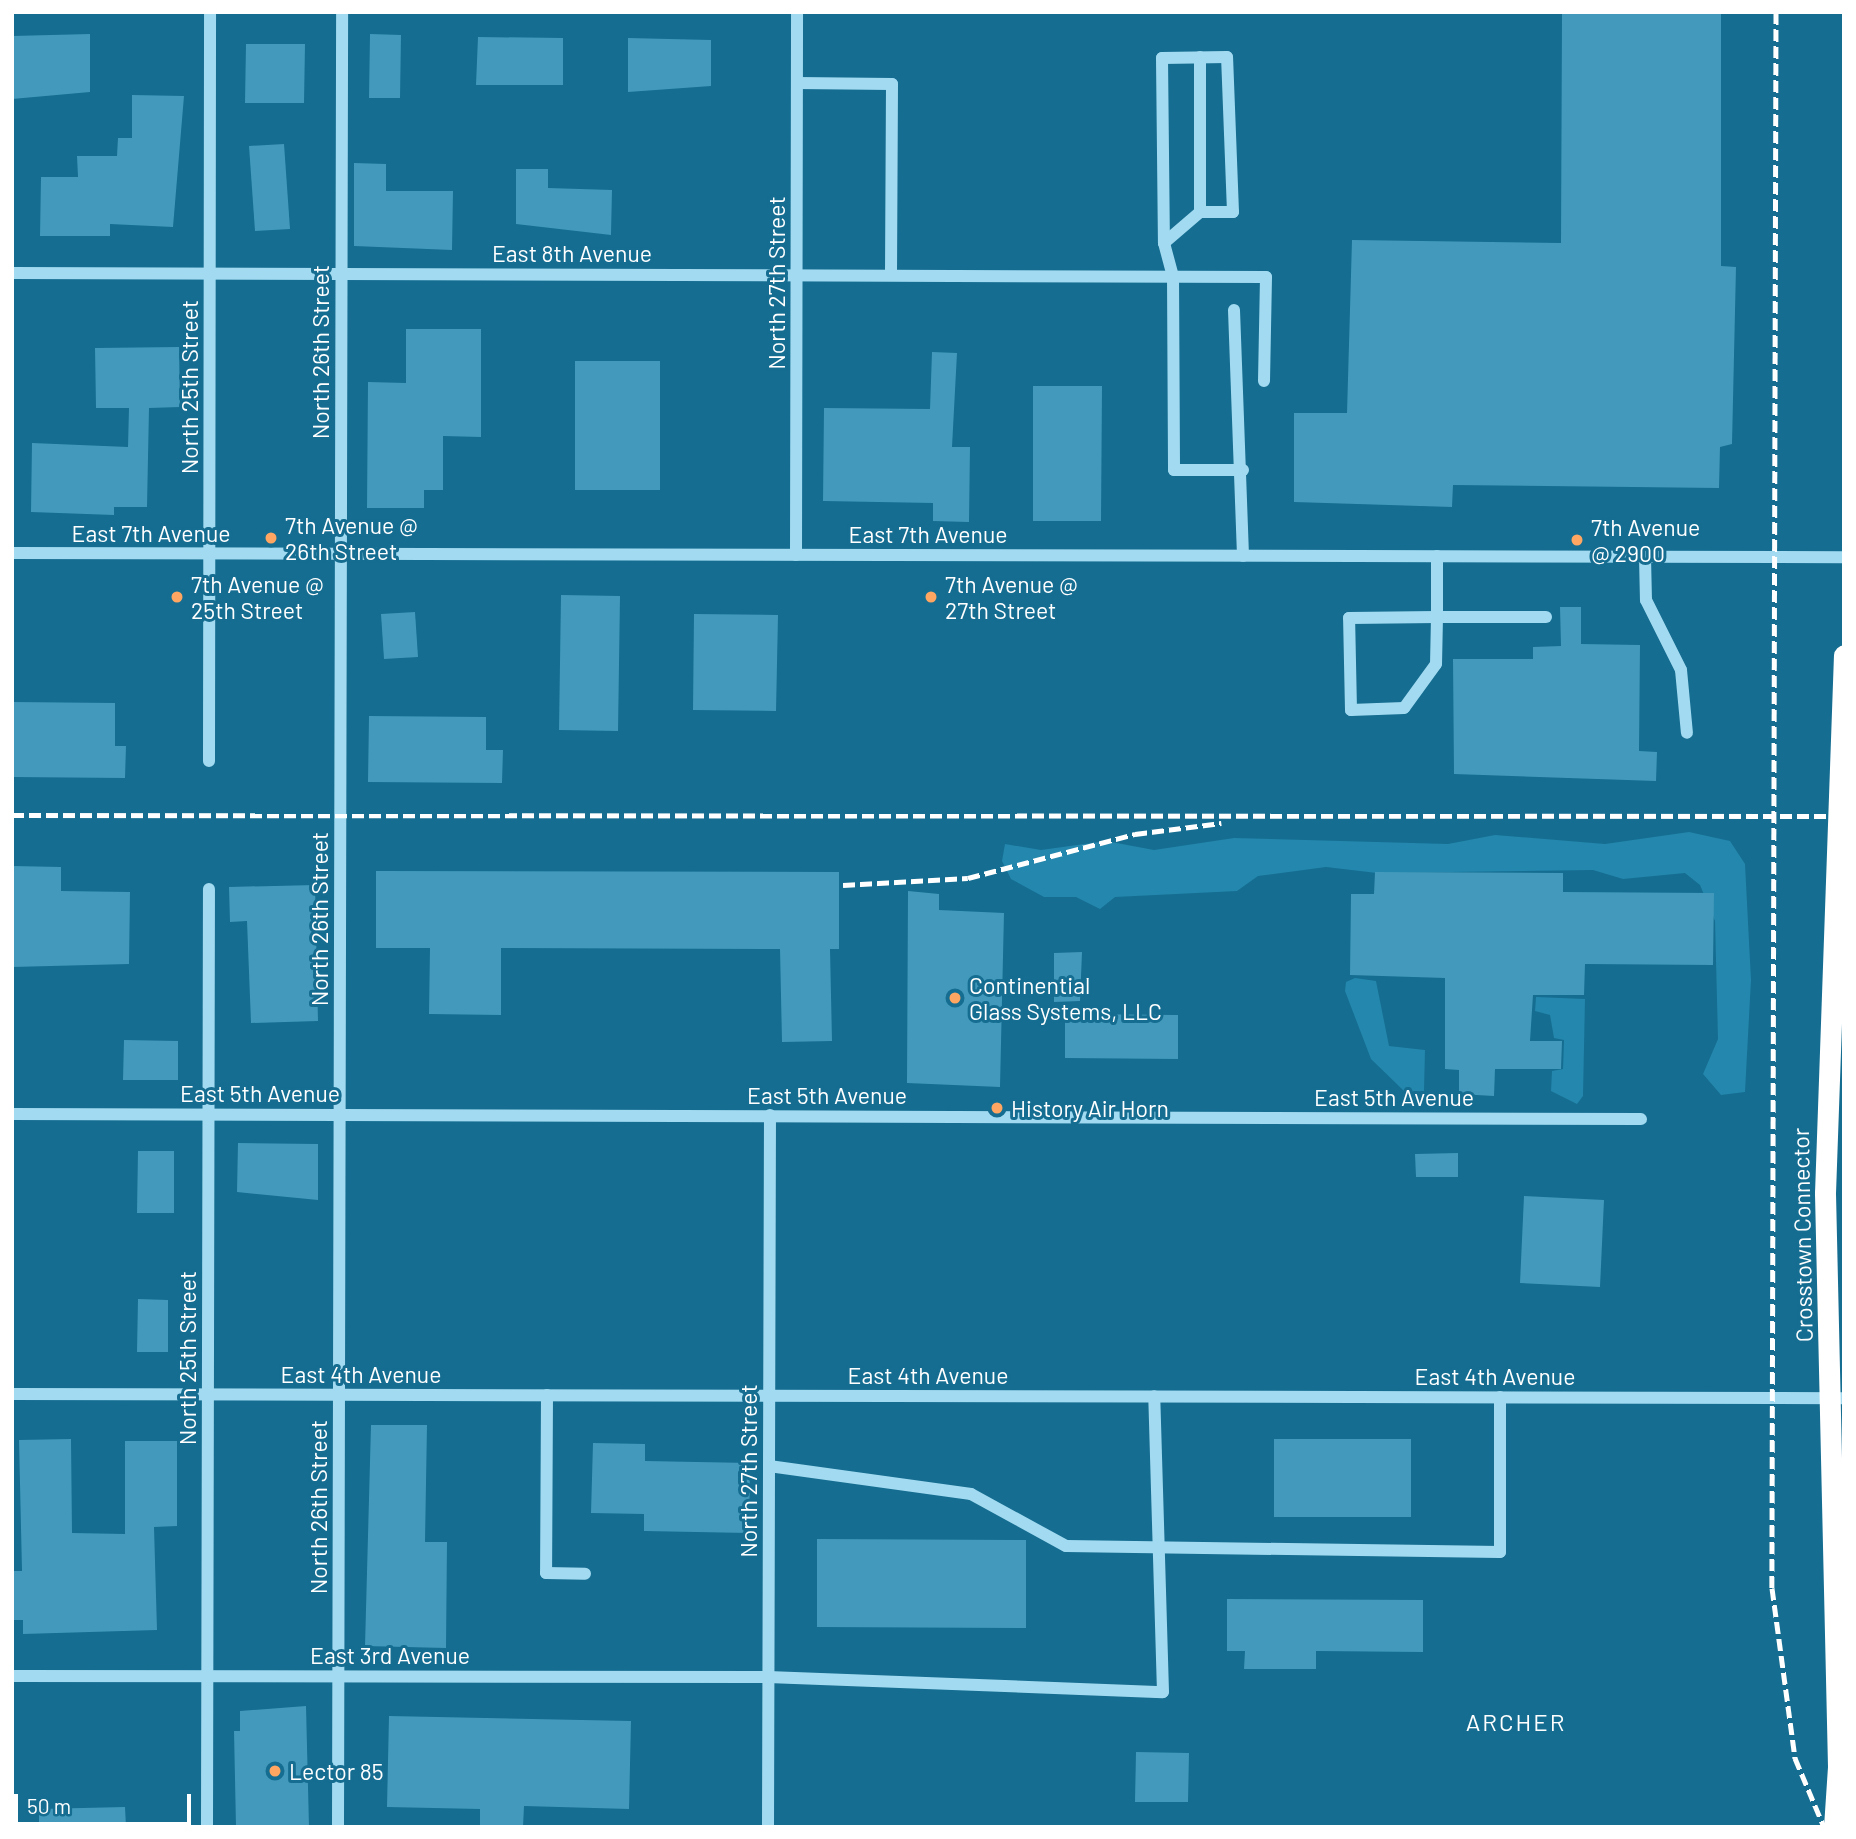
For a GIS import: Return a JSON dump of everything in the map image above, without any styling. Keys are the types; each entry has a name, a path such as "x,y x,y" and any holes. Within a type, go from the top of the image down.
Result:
{"highway":[{"name":"Crosstown Connector","path":"1844,655 1825,1194 1838,1766 1844,1814"},
{"path":"1834,1827 1838,1766"}],"street":[{"name":"North 25th Street","path":"209,761 210,12"},
{"name":"North 26th Street","path":"338,1827 342,12"},
{"name":"North 27th Street","path":"796,555 797,12"},
{"path":"1200,57 1200,212"},
{"path":"1164,243 1200,212 1233,212 1232,77 1227,57 1162,58 1164,243 1173,276 1174,470 1243,470"},
{"path":"797,83 892,84 891,275"},
{"name":"East 8th Avenue","path":"12,273 1266,277 1264,381"},
{"path":"1234,310 1235,433 1243,470 1243,556"},
{"name":"East 7th Avenue","path":"12,553 1844,557"},
{"path":"1437,556 1437,617 1436,664 1404,708 1351,710 1349,618 1437,617 1546,617"},
{"path":"1645,557 1646,600 1681,670 1687,733"},
{"name":"North 25th Street","path":"207,1827 209,889"},
{"name":"East 5th Avenue","path":"12,1114 1641,1119"},
{"name":"North 27th Street","path":"768,1827 770,1115"},
{"name":"East 4th Avenue","path":"12,1394 1844,1398"},
{"path":"547,1395 547,1573 585,1574"},
{"path":"1154,1396 1158,1550"},
{"path":"769,1466 971,1494 1066,1546 1158,1550 1500,1552 1500,1397"},
{"name":"East 3rd Avenue","path":"12,1676 768,1677 1163,1692 1158,1550"}],"shaded area":[{"path":"1689,832 1730,841 1745,864 1751,980 1745,1092 1721,1095 1703,1074 1718,1039 1715,921 1700,885 1685,873 1623,879 1593,870 1377,873 1326,867 1258,876 1237,891 1115,897 1100,909 1076,897 1044,897 1011,879 1002,861 1005,844 1041,850 1106,841 1154,850 1234,838 1448,844 1495,835 1605,844"},
{"path":"1355,978 1376,981 1389,1046 1425,1050 1424,1091 1405,1092 1371,1059 1345,991 1346,982"},
{"path":"1536,997 1585,999 1583,1096 1577,1104 1551,1091 1552,1071 1563,1069 1564,1040 1554,1038 1550,1015 1535,1011"}],"building":[{"path":"1562,12 1721,12 1721,266 1736,267 1732,444 1720,447 1719,488 1453,485 1452,507 1294,502 1294,413 1347,413 1352,240 1561,243"},
{"path":"90,34 90,92 12,99 12,36"},
{"path":"370,34 401,35 400,98 369,98"},
{"path":"478,37 563,38 563,85 476,85"},
{"path":"628,38 711,40 711,86 628,92"},
{"path":"246,44 305,44 304,103 245,103"},
{"path":"132,95 184,96 173,227 110,224 110,236 40,236 41,177 78,177 77,156 117,156 118,138 132,138"},
{"path":"284,144 290,229 255,231 249,146"},
{"path":"354,163 386,164 386,191 453,191 452,250 354,246"},
{"path":"516,169 548,169 548,188 612,190 611,235 516,224"},
{"path":"406,329 481,329 481,437 443,436 443,490 424,490 424,508 367,508 368,382 406,383"},
{"path":"179,347 180,407 149,408 147,507 114,507 114,515 31,512 32,443 128,447 129,408 96,408 95,348"},
{"path":"932,352 957,353 952,447 970,447 969,522 933,521 933,503 823,501 824,408 930,409"},
{"path":"575,361 660,361 660,490 575,490"},
{"path":"1033,386 1102,386 1101,521 1033,521"},
{"path":"561,595 620,596 618,731 559,730"},
{"path":"1560,607 1581,607 1581,644 1640,645 1639,751 1657,752 1656,781 1454,774 1453,659 1533,659 1533,647 1561,646"},
{"path":"415,612 418,657 384,659 381,614"},
{"path":"694,614 778,615 776,711 693,710"},
{"path":"12,702 115,703 115,746 126,746 125,778 12,777"},
{"path":"369,716 486,717 486,750 503,750 502,783 368,782"},
{"path":"12,866 61,867 61,891 130,892 129,964 12,967"},
{"path":"376,871 839,872 839,949 830,949 832,1041 782,1042 780,949 501,948 501,1015 429,1014 430,948 376,948"},
{"path":"1375,872 1563,873 1563,892 1714,893 1713,965 1585,964 1584,995 1533,995 1530,1041 1562,1041 1561,1069 1495,1069 1494,1096 1459,1094 1459,1070 1445,1069 1445,978 1350,975 1351,894 1374,894"},
{"path":"315,885 318,1021 251,1023 247,921 230,922 229,887"},
{"name":"Continential Glass Systems, LLC","path":"908,891 939,894 939,910 1004,913 1000,1087 907,1083"},
{"path":"1082,952 1080,1001 1054,1002 1054,953"},
{"path":"1065,1014 1178,1015 1178,1059 1065,1058"},
{"path":"124,1040 178,1041 178,1080 123,1080"},
{"path":"238,1143 318,1144 318,1200 237,1192"},
{"path":"138,1151 174,1151 174,1213 137,1213"},
{"path":"1458,1153 1458,1177 1416,1177 1415,1154"},
{"path":"1524,1196 1604,1200 1600,1287 1520,1283"},
{"path":"138,1299 168,1300 168,1352 137,1352"},
{"path":"371,1425 427,1425 425,1542 447,1542 446,1648 365,1646"},
{"path":"71,1439 72,1533 125,1534 125,1441 177,1441 177,1526 154,1527 157,1630 23,1634 23,1620 12,1620 12,1571 22,1571 19,1440"},
{"path":"1274,1439 1411,1439 1411,1517 1274,1517"},
{"path":"593,1443 645,1444 645,1461 750,1463 749,1533 644,1531 644,1514 591,1513"},
{"path":"817,1539 1026,1540 1026,1628 817,1627"},
{"path":"1227,1599 1423,1600 1423,1652 1316,1651 1316,1669 1244,1669 1245,1651 1227,1651"},
{"name":"Lector 85","path":"306,1706 309,1827 236,1827 234,1731 240,1731 240,1711"},
{"path":"389,1716 631,1721 629,1809 524,1806 523,1827 511,1827 480,1826 480,1809 387,1807"},
{"path":"1136,1752 1189,1753 1188,1802 1135,1802"},
{"path":"125,1807 126,1827 39,1827 39,1809"}],"railway":[{"path":"1776,12 1772,1588 1795,1758 1824,1827"},
{"path":"12,815 1844,816"},
{"path":"843,885 968,878 1135,834 1221,823"}],"place":[{"name":"7th Avenue @ 26th Street","path":"271,538"},
{"name":"7th Avenue @ 2900","path":"1577,540"},
{"name":"7th Avenue @ 25th Street","path":"177,597"},
{"name":"7th Avenue @ 27th Street","path":"931,597"},
{"name":"Continential Glass Systems, LLC","path":"955,998"},
{"name":"History Air Horn","path":"997,1108"},
{"name":"Lector 85","path":"275,1771"}],"district":[{"name":"ARCHER","path":"1516,1722"}]}
